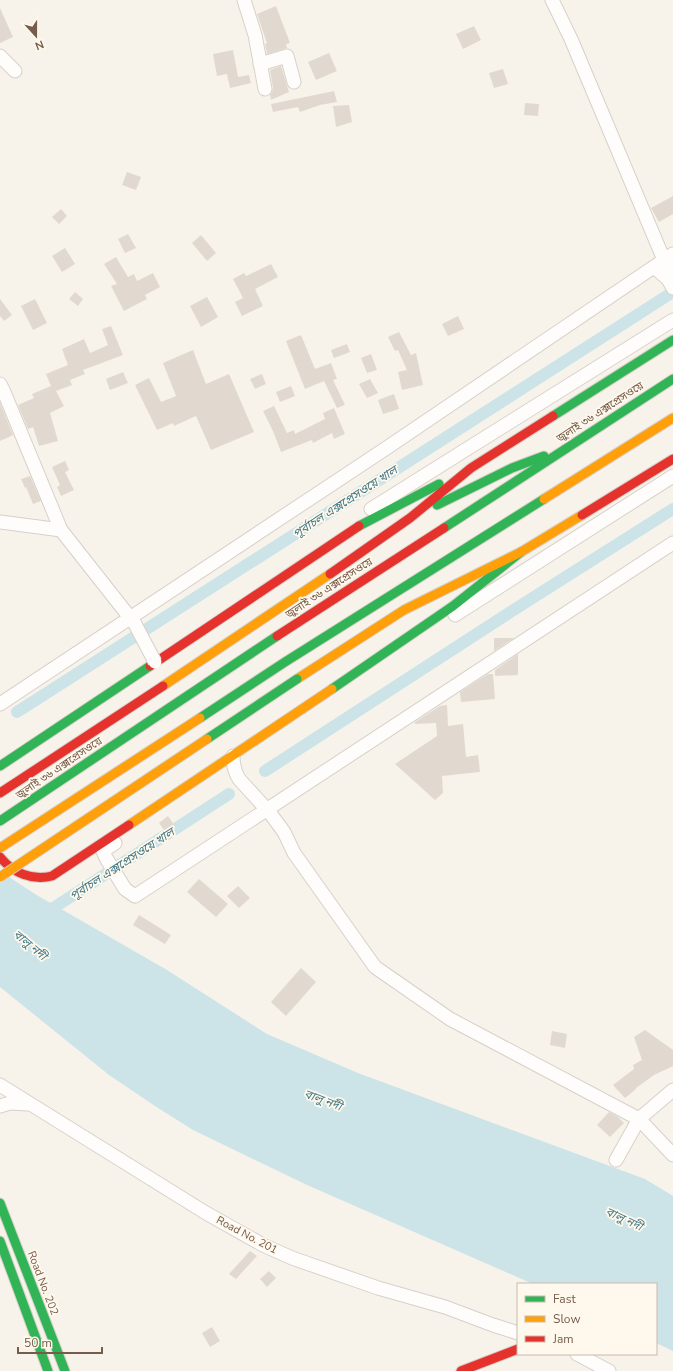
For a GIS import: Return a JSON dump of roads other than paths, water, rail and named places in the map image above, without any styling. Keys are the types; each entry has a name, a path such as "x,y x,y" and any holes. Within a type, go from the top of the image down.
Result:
{"main road":[{"path":"0,766 153,659 356,528 382,513 471,468 673,340"},
{"name":"জুলাই ৩৬ এক্সপ্রেসওয়ে","path":"0,821 271,640 673,379"},
{"path":"0,848 285,662 673,418"},
{"path":"410,518 512,468 570,446"},
{"path":"0,877 297,679 404,610 521,552 673,459"},
{"path":"0,793 257,624 367,549 410,518 471,468"},
{"path":"460,562 503,525"},
{"path":"0,857 5,864 20,872 37,878 52,876 233,759 453,606 521,552"},
{"path":"404,610 432,586"},
{"name":"Road No. 202","path":"0,1203 65,1371"},
{"path":"0,1241 48,1371"},
{"path":"461,1371 517,1349"}],"street":[{"path":"244,0 255,36 265,89"},
{"path":"552,0 571,39 667,264 668,279 673,288"},
{"path":"0,56 15,71"},
{"path":"260,64 287,56 294,82"},
{"path":"0,704 132,620 385,450 667,264"},
{"path":"0,755 153,659 357,518 673,320"},
{"path":"0,384 34,462 60,530 132,620 153,659"},
{"path":"673,476 233,759 103,851 106,858 125,889 135,896 673,543"},
{"path":"0,522 60,530"},
{"path":"233,759 236,774 239,779 267,809 284,832 294,853 375,967 450,1019 639,1119 673,1155"},
{"name":"Road No. 201","path":"0,1085 206,1213 263,1245 292,1258 378,1288 445,1307 517,1333"},
{"path":"616,1160 639,1119 673,1090"},
{"path":"0,1106 19,1102 32,1104"},
{"path":"579,1355 609,1371"}],"water":[{"name":"বালু নদী","path":"0,871 35,894 167,970 267,1034 358,1073 645,1179 673,1196 673,1351 657,1343 657,1283 531,1283 307,1185 193,1130 158,1108 109,1075 0,987"}],"waterway":[{"name":"পূর্বাচল এক্সপ্রেসওয়ে খাল","path":"17,712 673,292"},
{"name":"পূর্বাচল এক্সপ্রেসওয়ে খাল","path":"265,771 673,509"},
{"name":"পূর্বাচল এক্সপ্রেসওয়ে খাল","path":"44,914 229,794"}]}
